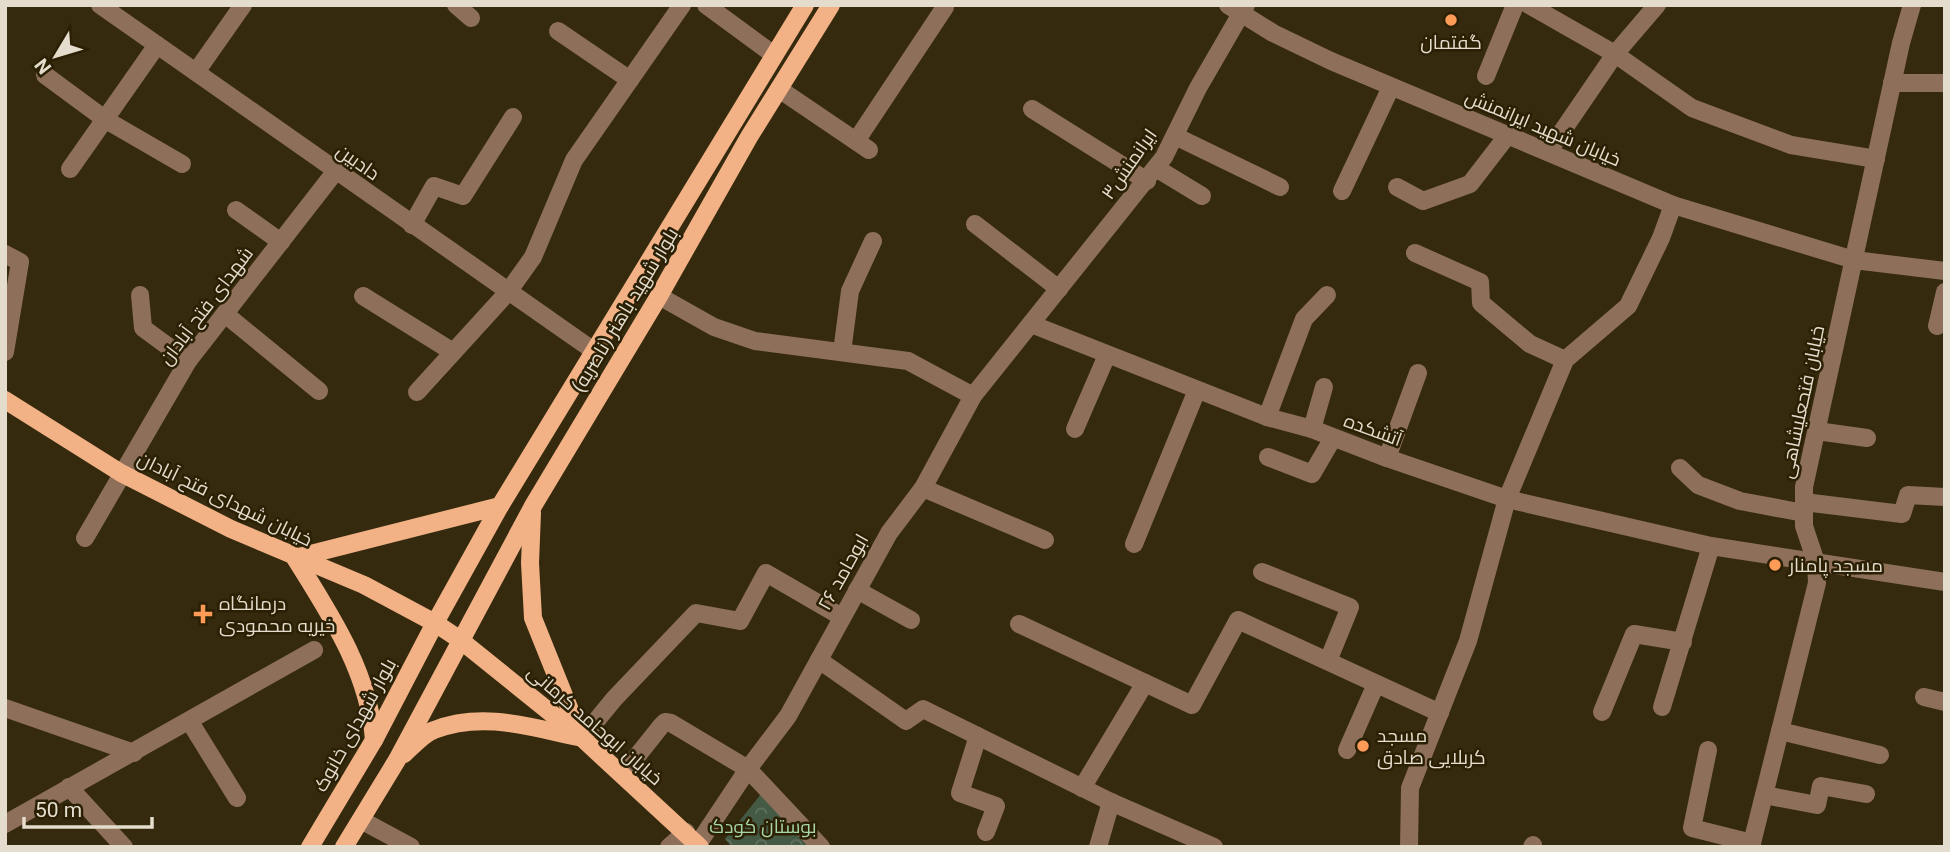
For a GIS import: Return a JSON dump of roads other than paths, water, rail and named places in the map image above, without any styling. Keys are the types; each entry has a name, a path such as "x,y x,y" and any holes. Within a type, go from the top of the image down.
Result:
{"main road":[{"name":"بلوار شهید باهنر (ناصریه)","path":"435,623 500,506 804,5"},
{"name":"بلوار شهید باهنر (ناصریه)","path":"459,639 533,506 831,5"},
{"name":"خیابان شهدای فتح آبادان","path":"5,400 121,472 231,529 364,585 459,639"},
{"path":"374,740 372,714 357,668 323,601 295,558 500,506"},
{"path":"533,506 530,563 533,618 582,738"},
{"name":"بلوار شهدای خانوک","path":"310,847 374,740 435,623"},
{"path":"344,847 397,760 459,639"},
{"name":"خیابان ابوحامد کرمانی","path":"459,639 582,738 695,841"},
{"path":"397,760 432,731 464,722 500,720 582,738"}],"street":[{"name":"دادبین","path":"100,5 594,351"},
{"path":"196,72 243,5"},
{"path":"456,5 471,19"},
{"path":"417,392 508,292 533,257 574,160 682,5"},
{"path":"706,5 774,55"},
{"path":"1486,76 1515,5"},
{"path":"1529,5 1615,54 1692,108 1791,145 1876,159"},
{"path":"1548,152 1615,54 1657,5"},
{"name":"خیابان فتحعلیشاهی","path":"1752,845 1817,583 1816,562 1804,526 1804,487 1892,83 1912,5"},
{"path":"779,89 862,146 944,6"},
{"name":"خیابان شهید ایرانمنش","path":"1238,8 1331,61 1674,205 1854,260 1945,271"},
{"name":"ایرانمنش۳","path":"1031,324 1152,174 1175,136 1238,8"},
{"path":"558,31 630,80"},
{"path":"70,169 158,45"},
{"path":"45,75 106,120 181,164"},
{"path":"1892,83 1945,83"},
{"path":"1342,191 1391,87"},
{"path":"1032,109 1152,174 1202,195"},
{"path":"412,225 434,186 463,196 513,117"},
{"path":"1175,136 1280,187"},
{"path":"1397,187 1423,201 1470,184 1507,136"},
{"name":"شهدای فتح آبادان","path":"85,538 188,361 335,172"},
{"path":"1409,847 1410,788 1468,641 1507,499 1564,360 1628,306 1674,205"},
{"path":"236,210 281,242"},
{"path":"975,224 1059,289"},
{"path":"842,352 850,291 873,241"},
{"path":"1415,253 1480,282 1481,303 1530,344 1564,360"},
{"path":"5,352 13,258"},
{"path":"1937,326 1945,292"},
{"path":"141,295 143,328 188,361"},
{"path":"1267,417 1304,319 1327,295"},
{"path":"363,296 453,352"},
{"path":"659,296 714,327 755,341 908,361 973,396"},
{"path":"225,314 319,391"},
{"name":"آتشکده","path":"1031,324 1267,417 1312,429 1507,499 1711,546 1945,582"},
{"name":"ابوحامد ۲۶","path":"669,847 695,841 788,716 889,533 923,488 973,396 1031,324"},
{"path":"1075,429 1107,355"},
{"path":"1387,458 1418,373"},
{"path":"1312,429 1324,387"},
{"path":"1134,544 1197,390"},
{"path":"1817,431 1867,438"},
{"path":"1268,457 1312,474 1333,438"},
{"path":"1680,468 1698,485 1718,493 1740,500 1804,508 1902,514 1908,495 1945,497"},
{"path":"923,488 1045,540"},
{"path":"1662,707 1711,546"},
{"path":"1262,572 1350,607 1328,661"},
{"path":"582,738 614,699 696,613 740,621 766,573 842,617"},
{"path":"857,590 911,620"},
{"path":"1019,624 1192,705 1238,620 1440,713"},
{"path":"1602,712 1633,634 1683,642"},
{"path":"5,824 314,650"},
{"path":"819,660 906,722 923,709 1111,802 1212,847"},
{"path":"1082,788 1144,683"},
{"path":"1347,750 1376,684"},
{"path":"1924,697 1945,702"},
{"path":"5,708 134,753"},
{"path":"190,722 237,798"},
{"path":"622,775 666,722 671,723 748,769 821,847"},
{"path":"1780,731 1880,755"},
{"path":"978,736 960,793 996,806 986,832"},
{"path":"1708,750 1692,828 1752,845"},
{"path":"1764,795 1817,805 1821,786 1866,794"},
{"path":"69,787 124,847"},
{"path":"1098,847 1111,802"},
{"path":"361,820 411,847"}],"place":[{"name":"گفتمان","path":"1451,20"},
{"name":"مسجد پامنار","path":"1775,565"},
{"name":"درمانگاه خیریه محمودی","path":"203,614"},
{"name":"مسجد کربلایی صادق","path":"1363,746"}],"park label":[{"name":"بوستان کودک","path":"763,826"}]}
